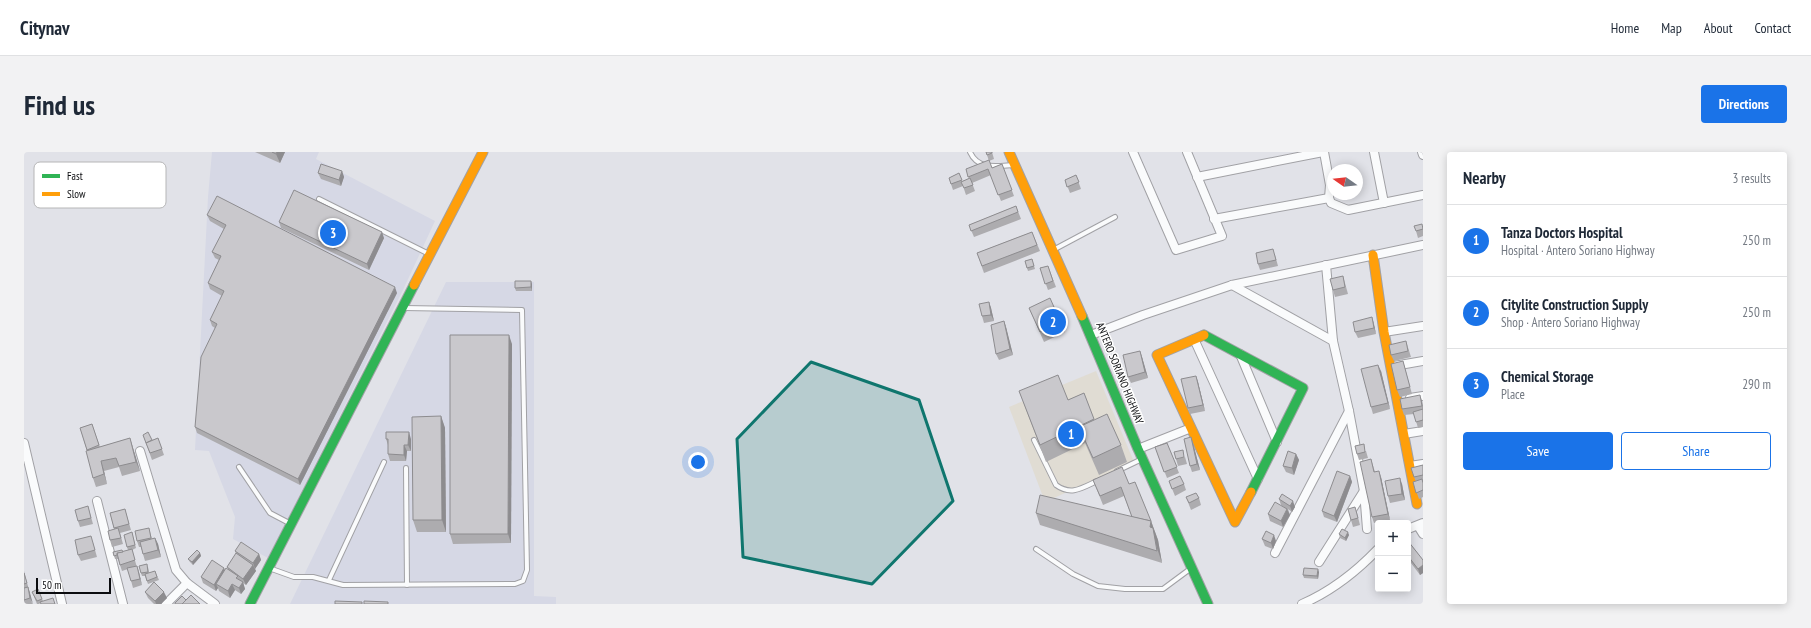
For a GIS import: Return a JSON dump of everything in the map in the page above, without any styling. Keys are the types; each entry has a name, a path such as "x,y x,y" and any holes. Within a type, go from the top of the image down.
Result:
{"street":[{"path":"250,604 429,254 483,152"},
{"name":"ANTERO SORIANO HIGHWAY","path":"1009,152 1092,335 1138,449 1208,604"},
{"path":"1133,152 1176,250 1222,236 1187,152"},
{"path":"1197,176 1323,152 1327,171"},
{"path":"1374,152 1384,203"},
{"path":"1330,200 1331,204 1348,210 1423,194"},
{"path":"1214,219 1327,198"},
{"path":"1092,335 1143,315 1232,285 1423,245"},
{"path":"1373,255 1384,332 1417,504"},
{"path":"1326,265 1333,341 1349,411 1364,491 1368,529"},
{"path":"1232,285 1333,341"},
{"path":"1384,332 1423,326"},
{"path":"1204,335 1240,354 1302,388 1277,442 1235,522 1157,355 1204,335"},
{"path":"1194,339 1258,478"},
{"path":"1240,354 1277,442"},
{"path":"1391,366 1423,361"},
{"path":"1397,400 1423,396"},
{"path":"1275,553 1349,411"},
{"path":"1138,449 1191,428"},
{"path":"1404,434 1423,431"},
{"path":"24,443 62,604"},
{"path":"140,451 176,570 187,583 215,604"},
{"path":"1410,466 1423,464"},
{"path":"1319,562 1364,491"},
{"path":"97,501 123,604"},
{"path":"1420,524 1423,534"},
{"path":"1302,604 1339,584 1362,566 1375,552"},
{"path":"166,604 187,583"}],"lane":[{"path":"970,152 973,158 982,165 1015,166"},
{"path":"319,199 429,254"},
{"path":"1053,250 1115,217"},
{"path":"269,568 294,577 313,576 343,585 515,584 523,581 527,570 522,310 402,308"},
{"path":"1034,440 1056,485 1062,489 1072,491 1102,478"},
{"path":"1109,475 1143,459"},
{"path":"329,580 384,462"},
{"path":"238,467 270,513 291,524"},
{"path":"406,468 407,585"},
{"path":"1036,548 1073,574 1098,586 1125,589 1163,589 1175,582 1191,568"}],"highlighted area":[{"path":"811,362 919,400 953,501 872,584 743,557 737,439"}],"shaded area":[{"path":"212,152 319,152 316,159 435,221 403,290 268,558 233,539 235,517 209,451 195,450 208,197"},
{"path":"446,282 534,282 534,596 556,597 556,604 290,604"},
{"path":"1096,371 1134,462 1045,502 1009,407"}],"building":[{"path":"986,152 992,152 992,153 987,155"},
{"path":"989,160 992,168 1002,164 1012,190 998,195 988,169 968,177 966,169"},
{"path":"321,164 342,171 339,180 318,173"},
{"path":"959,173 962,180 951,184 949,178"},
{"path":"1076,175 1079,182 1067,187 1065,180"},
{"path":"970,178 973,185 964,188 961,182"},
{"path":"294,190 382,232 367,264 279,222"},
{"path":"217,196 395,287 298,479 195,427 201,357 217,324 210,320 224,291 208,283 221,256 212,252 226,225 207,215"},
{"path":"1016,206 1018,212 971,231 969,225"},
{"path":"1422,224 1423,229 1416,231 1414,226"},
{"path":"1032,232 1037,245 982,266 977,253"},
{"path":"1273,249 1276,260 1258,264 1256,253"},
{"path":"1032,259 1034,266 1027,268 1025,261"},
{"path":"1048,266 1053,281 1045,284 1040,268"},
{"path":"1343,276 1345,287 1333,290 1330,279"},
{"path":"515,281 531,281 531,287 515,288"},
{"path":"1050,298 1061,323 1040,332 1029,308"},
{"path":"989,302 991,315 982,316 979,304"},
{"path":"1372,317 1374,328 1355,332 1353,322"},
{"path":"1004,321 1010,349 996,354 991,325"},
{"path":"450,335 509,335 508,534 450,534"},
{"path":"1406,341 1408,351 1391,355 1389,345"},
{"path":"1140,351 1145,372 1128,377 1123,355"},
{"path":"1403,361 1410,387 1397,390 1391,364"},
{"path":"1378,365 1388,403 1371,407 1361,369"},
{"path":"1058,375 1068,400 1084,393 1094,419 1040,445 1019,391"},
{"path":"1196,376 1203,405 1188,408 1181,379"},
{"path":"1420,395 1422,406 1402,409 1400,399"},
{"path":"1423,409 1423,420 1416,422 1413,412"},
{"path":"1107,414 1121,445 1093,458 1079,427"},
{"path":"441,416 442,520 413,520 412,417"},
{"path":"92,424 99,445 87,450 80,428"},
{"path":"148,432 152,440 146,443 143,435"},
{"path":"386,432 409,432 408,445 404,445 404,455 388,454 388,439 386,439"},
{"path":"1191,437 1197,464 1190,466 1184,439"},
{"path":"130,438 136,462 119,466 116,458 101,461 104,474 93,478 86,451"},
{"path":"158,438 162,449 150,453 146,443"},
{"path":"1167,443 1177,467 1164,472 1155,447"},
{"path":"1364,444 1365,452 1357,454 1355,446"},
{"path":"1183,450 1184,457 1176,459 1174,452"},
{"path":"1288,451 1296,454 1292,468 1283,466"},
{"path":"1371,459 1374,472 1379,471 1388,514 1372,517 1360,462"},
{"path":"1423,465 1423,475 1414,477 1411,468"},
{"path":"1122,467 1129,484 1135,482 1151,521 1132,517 1121,487 1100,496 1093,480"},
{"path":"1337,471 1350,476 1334,516 1322,511"},
{"path":"1180,476 1184,484 1172,489 1169,481"},
{"path":"1400,478 1402,494 1388,496 1385,481"},
{"path":"1422,479 1423,490 1416,493 1413,482"},
{"path":"1196,493 1199,498 1189,503 1186,497"},
{"path":"1282,494 1293,501 1290,506 1279,499"},
{"path":"1040,495 1151,521 1150,527 1153,528 1157,551 1036,513"},
{"path":"1275,502 1287,509 1281,521 1268,514"},
{"path":"88,506 91,518 78,521 75,510"},
{"path":"1355,507 1358,518 1351,520 1348,509"},
{"path":"125,509 129,524 114,528 110,513"},
{"path":"118,528 121,538 110,540 108,531"},
{"path":"149,528 151,538 137,541 135,531"},
{"path":"1342,529 1348,532 1345,538 1339,534"},
{"path":"1266,531 1274,535 1271,543 1262,539"},
{"path":"132,532 135,545 127,547 124,535"},
{"path":"91,536 95,550 78,555 75,540"},
{"path":"155,538 158,550 143,554 140,542"},
{"path":"241,542 259,554 253,563 235,551"},
{"path":"1411,545 1423,560 1423,565 1418,569 1411,560"},
{"path":"132,549 135,560 120,565 117,553"},
{"path":"122,550 123,552 117,553 117,555 114,556 113,552"},
{"path":"197,550 200,553 192,562 188,559"},
{"path":"236,553 253,565 243,579 227,567"},
{"path":"212,560 224,568 214,585 201,577"},
{"path":"147,564 148,572 141,573 139,566"},
{"path":"137,566 140,579 131,581 127,568"},
{"path":"226,568 238,576 236,578 243,582 239,588 232,584 228,591 216,584"},
{"path":"1304,568 1318,569 1317,576 1303,575"},
{"path":"155,571 157,577 147,581 145,574"},
{"path":"24,573 27,583 24,584"},
{"path":"154,582 164,592 155,601 145,592"},
{"path":"28,587 30,598 24,600 24,588"},
{"path":"38,589 42,599 37,601 32,592"},
{"path":"191,595 200,604 182,604"},
{"path":"182,596 186,600 182,604 175,604 175,603"},
{"path":"53,598 55,604 41,604 40,602"},
{"path":"335,601 362,602 362,604 335,604"},
{"path":"364,601 388,602 388,604 364,604"}],"traffic: fast":[{"path":"250,604 414,285"},
{"path":"1082,316 1138,449 1208,604"},
{"path":"1204,335 1303,388 1251,492"}],"traffic: slow":[{"path":"414,285 483,152"},
{"path":"1009,152 1082,316"},
{"path":"1373,255 1384,332 1417,504"},
{"path":"1204,335 1157,355 1235,522 1251,492"}],"place":[{"name":"Chemical Storage","path":"333,233"},
{"name":"Citylite Construction Supply","path":"1053,322"},
{"name":"Tanza Doctors Hospital","path":"1071,434"}]}
